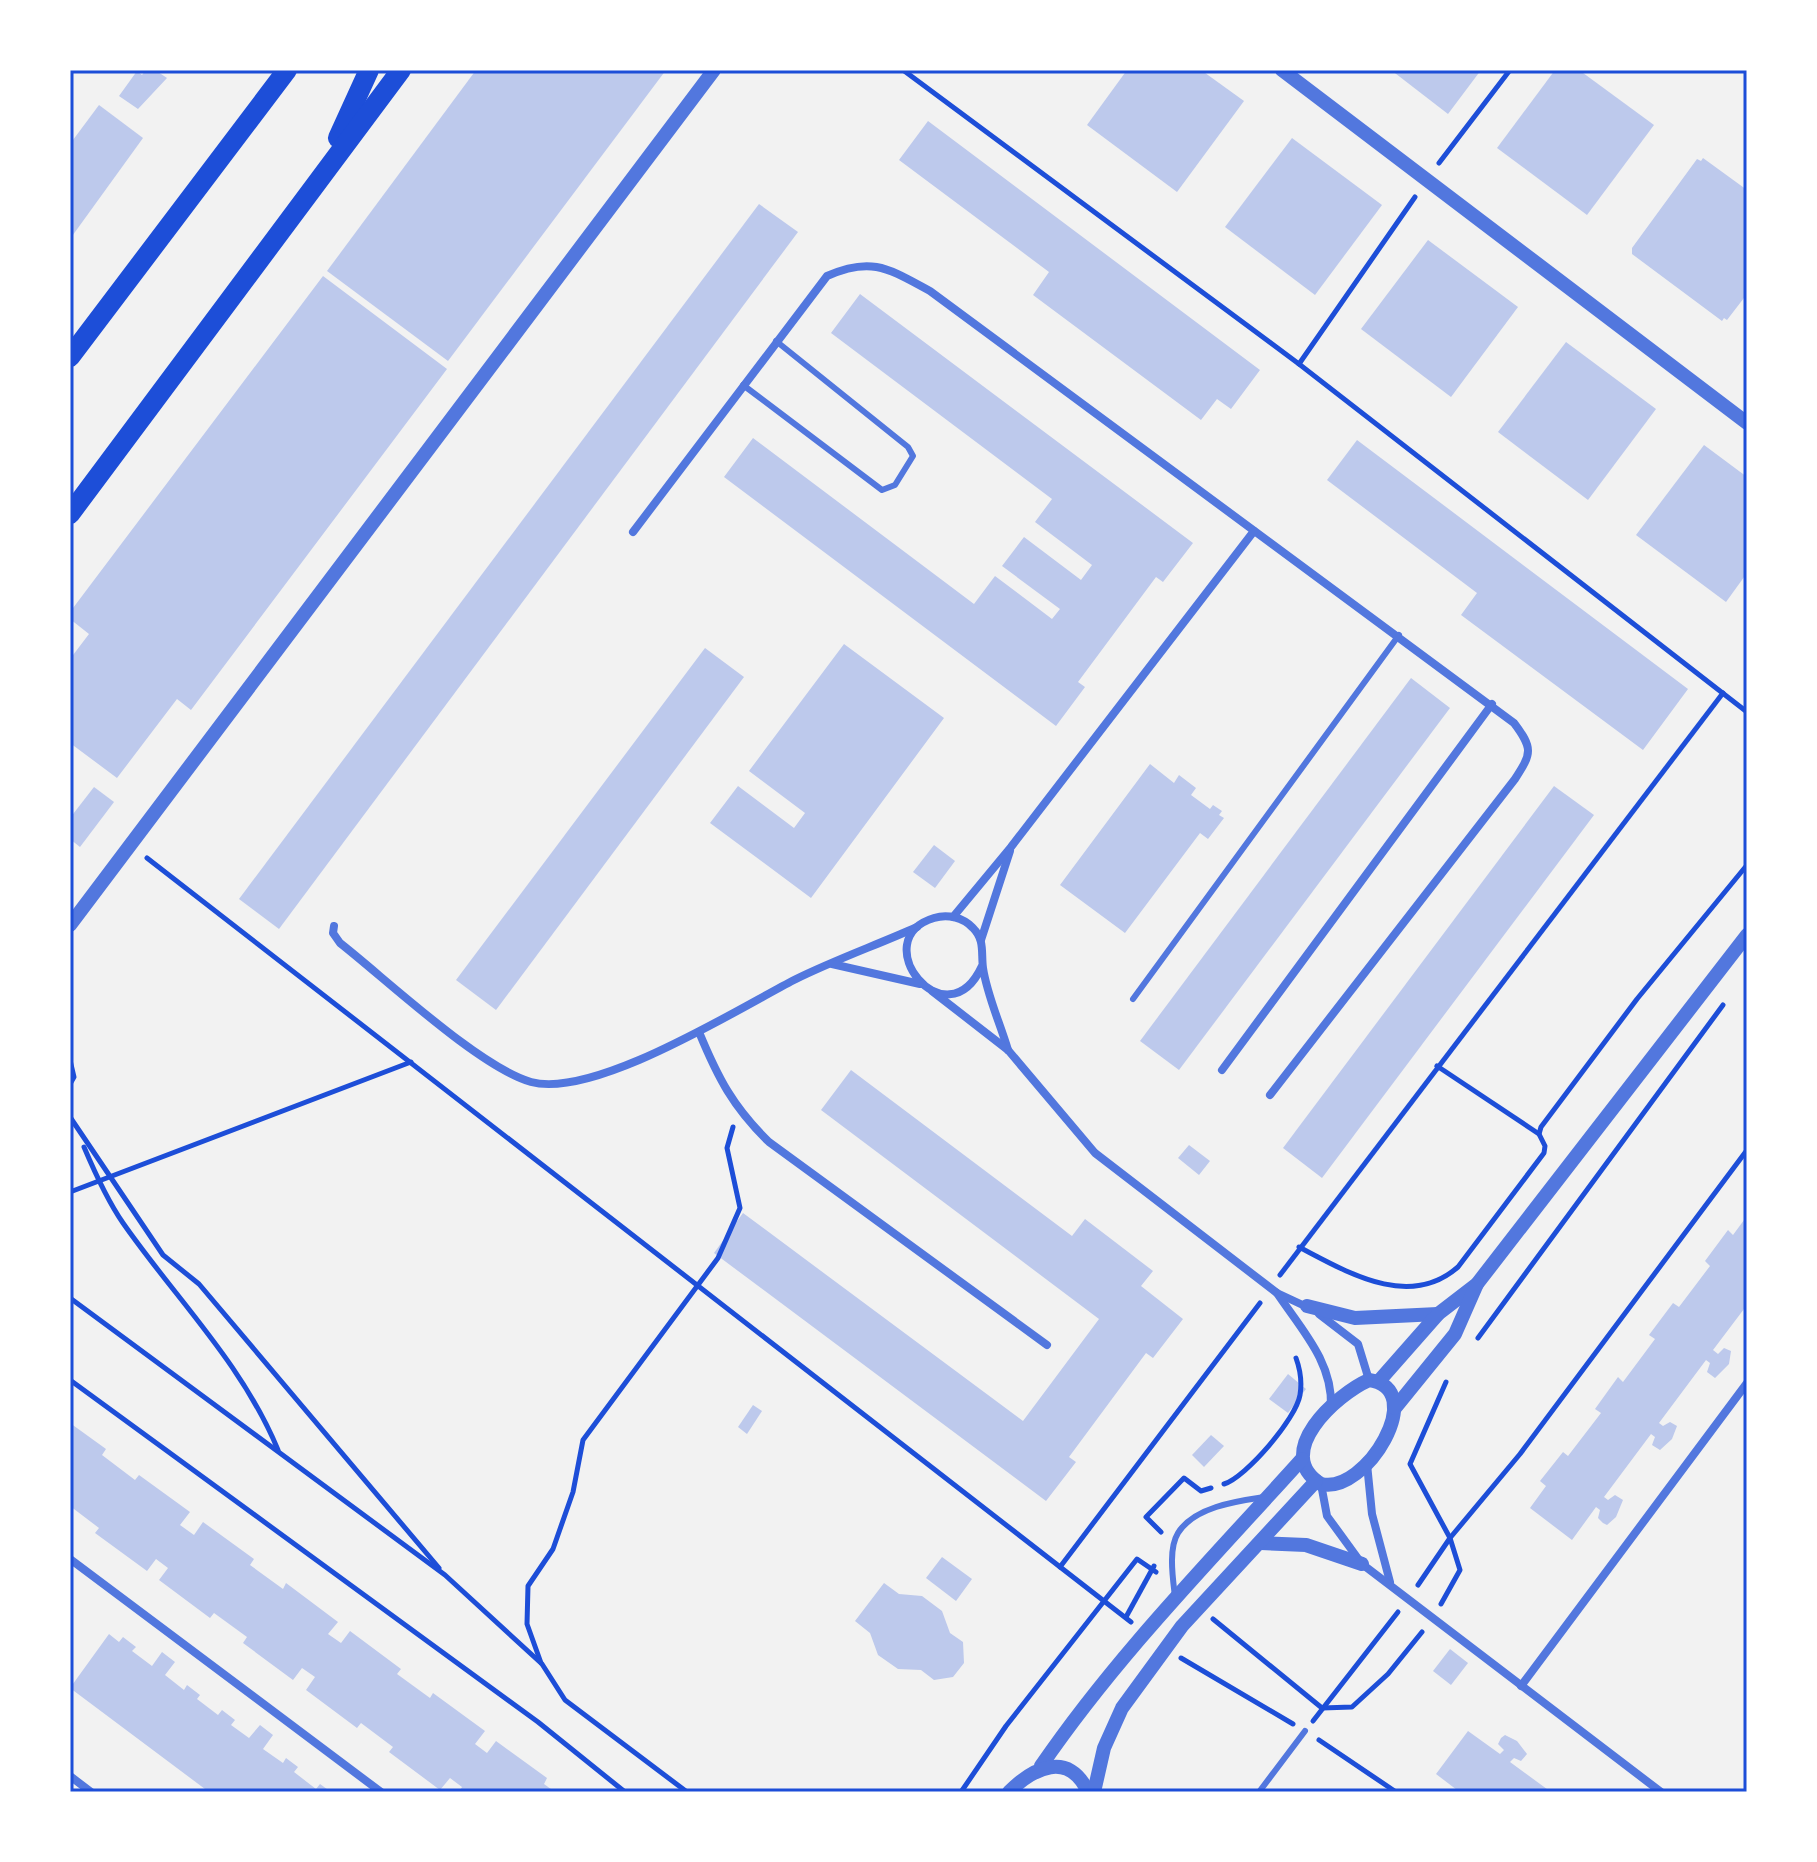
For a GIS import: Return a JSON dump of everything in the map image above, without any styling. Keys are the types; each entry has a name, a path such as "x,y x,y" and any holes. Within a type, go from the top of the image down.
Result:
{"main road":[{"path":"70,357 287,70"},
{"path":"322,175 369,70"},
{"path":"70,514 401,70"}],"street":[{"path":"70,925 714,70"},
{"path":"1282,70 1747,423"},
{"path":"633,532 827,276 856,264 879,266 930,291 1492,704 1524,736 1530,747 1524,765 1270,1095"},
{"path":"953,917 1011,847 1254,531"},
{"path":"1222,1070 1492,704"},
{"path":"1008,1050 982,966 981,940 1011,847"},
{"path":"334,926 333,933 340,943 434,1019 510,1074 532,1082 557,1084 606,1073 699,1032 831,964 940,916 953,917 975,929 981,940"},
{"path":"917,927 907,950 907,963 921,984"},
{"path":"1094,1792 1104,1748 1122,1708 1166,1649 1199,1608 1318,1483 1339,1484 1367,1464 1383,1443 1395,1408 1455,1334 1477,1284 1747,935"},
{"path":"831,964 921,984 1008,1050 1095,1153 1274,1291 1307,1306 1337,1325 1358,1344 1374,1380 1389,1390 1395,1408"},
{"path":"932,991 944,994 968,986 982,966"},
{"path":"699,1032 721,1085 742,1116 769,1142 1047,1345"},
{"path":"1009,1792 1041,1766 1174,1593 1302,1459 1305,1441 1331,1407 1374,1380 1438,1314 1477,1284"},
{"path":"1274,1291 1321,1359 1329,1376 1331,1407"},
{"path":"1307,1306 1355,1318 1438,1314"},
{"path":"1521,1686 1747,1383"},
{"path":"1302,1459 1318,1483 1327,1516 1362,1564"},
{"path":"1367,1464 1372,1514 1390,1582"},
{"path":"1261,1543 1306,1545 1362,1564 1390,1582 1661,1792"},
{"path":"70,1559 381,1792"},
{"path":"1041,1766 1068,1770 1088,1792"},
{"path":"70,1776 91,1792"}],"lane":[{"path":"743,385 882,490 895,485 913,456 908,447 776,341"},
{"path":"1133,999 1399,635"},
{"path":"1174,1593 1176,1535 1190,1520 1241,1501 1268,1497"},
{"path":"1259,1792 1305,1731"}],"path":[{"path":"903,70 1299,364 1747,712"},
{"path":"1299,364 1426,180 1510,70"},
{"path":"1274,1291 1299,1247 1723,693"},
{"path":"130,845 1146,1633"},
{"path":"1539,1134 1637,999 1747,865"},
{"path":"1474,1343 1728,998"},
{"path":"70,1060 74,1077 70,1084"},
{"path":"70,1192 411,1062"},
{"path":"1299,1247 1354,1276 1388,1286 1416,1286 1445,1278 1458,1267 1544,1153 1545,1146 1539,1134 1437,1066"},
{"path":"687,1792 565,1700 542,1664 527,1624 528,1586 553,1549 573,1492 583,1440 695,1284 718,1258 740,1208 727,1148 733,1127 742,1116"},
{"path":"278,1452 260,1407 219,1346 122,1221 99,1181 70,1117 163,1255 199,1284 236,1325 445,1575"},
{"path":"1305,1731 1410,1598 1450,1538 1520,1454 1747,1150"},
{"path":"70,1298 445,1575 542,1664"},
{"path":"1060,1567 1264,1298 1273,1306"},
{"path":"1163,1543 1163,1534 1146,1517 1176,1484 1184,1478 1201,1491 1235,1480 1285,1423 1300,1398 1300,1367 1295,1354"},
{"path":"1199,1608 1322,1708 1352,1707 1388,1674 1434,1616 1460,1570 1450,1538 1410,1464 1446,1381 1456,1369"},
{"path":"70,1380 538,1722 625,1792"},
{"path":"961,1792 1006,1726 1137,1559 1152,1569 1174,1593"},
{"path":"1126,1617 1157,1561"},
{"path":"1166,1649 1305,1731 1396,1792"}],"building":[{"path":"146,70 155,70 167,78 138,109 119,96 137,71 142,75"},
{"path":"476,70 666,70 448,361 327,271"},
{"path":"1127,70 1201,70 1244,101 1177,192 1087,125"},
{"path":"1391,70 1481,70 1448,114"},
{"path":"1555,70 1579,70 1654,125 1587,215 1497,148"},
{"path":"99,105 143,138 70,239 70,144"},
{"path":"928,121 1260,370 1231,409 1217,399 1201,420 1033,295 1049,272 899,160"},
{"path":"1292,138 1382,205 1315,295 1225,227"},
{"path":"1703,158 1747,190 1747,294 1727,320 1724,318 1722,321 1632,254 1632,248 1697,159 1701,161"},
{"path":"759,204 798,232 279,929 239,899"},
{"path":"1428,240 1518,307 1451,397 1361,329"},
{"path":"323,276 447,369 191,710 177,699 117,778 70,743 70,659 89,634 70,619 70,612"},
{"path":"860,294 1193,543 1163,582 1156,577 1078,682 1085,687 1056,726 724,477 753,438 974,604 995,576 1052,619 1060,609 1002,566 1024,537 1081,580 1092,565 1035,522 1052,499 831,333"},
{"path":"1566,342 1656,409 1588,500 1498,432"},
{"path":"1357,440 1688,689 1643,750 1461,615 1477,593 1327,480"},
{"path":"1704,445 1747,477 1747,573 1726,602 1636,535"},
{"path":"844,644 944,718 811,898 710,823 738,786 794,828 805,813 749,771"},
{"path":"705,648 744,677 496,1010 456,980"},
{"path":"1411,678 1450,708 1179,1070 1140,1041"},
{"path":"1150,764 1174,783 1179,775 1196,788 1191,795 1210,809 1213,805 1222,811 1219,815 1224,818 1208,839 1200,833 1125,933 1060,885"},
{"path":"1554,786 1594,815 1322,1178 1283,1148"},
{"path":"94,787 114,802 80,847 70,839 70,818"},
{"path":"934,845 955,861 935,888 913,872"},
{"path":"851,1070 1072,1236 1085,1219 1153,1271 1141,1286 1183,1319 1153,1358 1146,1353 1069,1457 1076,1462 1046,1501 714,1253 743,1213 1023,1421 1099,1319 821,1110"},
{"path":"1189,1145 1210,1161 1199,1175 1178,1158"},
{"path":"1747,1216 1747,1305 1713,1350 1718,1354 1724,1348 1731,1351 1729,1364 1715,1378 1707,1372 1710,1363 1706,1360 1659,1423 1663,1426 1670,1422 1677,1426 1672,1439 1660,1450 1652,1445 1655,1437 1651,1434 1604,1497 1608,1500 1615,1495 1623,1500 1616,1517 1607,1525 1603,1523 1598,1518 1600,1510 1596,1507 1572,1540 1530,1508 1546,1486 1540,1481 1563,1452 1568,1456 1601,1413 1595,1409 1618,1377 1623,1382 1655,1339 1649,1335 1673,1303 1679,1307 1710,1266 1705,1261 1728,1230 1733,1235"},
{"path":"1288,1374 1306,1389 1288,1413 1269,1399"},
{"path":"753,1405 762,1411 747,1434 738,1427"},
{"path":"70,1423 106,1449 102,1455 135,1480 139,1475 190,1512 180,1525 194,1535 203,1522 254,1559 250,1565 283,1589 286,1583 338,1622 328,1634 341,1643 350,1631 401,1669 397,1674 430,1698 433,1693 485,1731 475,1744 487,1753 496,1741 547,1778 544,1784 555,1792 459,1792 462,1787 450,1778 440,1790 389,1752 393,1747 361,1723 357,1728 306,1690 315,1677 302,1668 293,1680 243,1643 247,1637 214,1613 210,1618 159,1580 168,1568 156,1559 147,1571 95,1533 99,1528 70,1506"},
{"path":"1211,1435 1224,1446 1204,1467 1192,1455"},
{"path":"942,1557 972,1579 956,1601 926,1578"},
{"path":"884,1583 899,1594 922,1596 942,1611 950,1633 963,1642 964,1663 953,1677 934,1680 921,1670 898,1669 878,1655 870,1633 855,1621"},
{"path":"109,1634 119,1642 123,1637 136,1647 132,1651 152,1666 162,1652 175,1662 165,1675 184,1690 187,1685 200,1695 197,1699 218,1715 222,1710 235,1720 231,1725 249,1738 260,1725 273,1735 263,1749 283,1763 286,1758 298,1767 294,1772 316,1789 320,1784 331,1792 209,1792 70,1688"},
{"path":"1450,1649 1468,1663 1451,1685 1433,1671"},
{"path":"1468,1731 1500,1754 1504,1750 1498,1744 1501,1738 1505,1735 1517,1741 1527,1754 1521,1761 1514,1758 1510,1762 1551,1792 1455,1792 1457,1790 1436,1774"}]}
